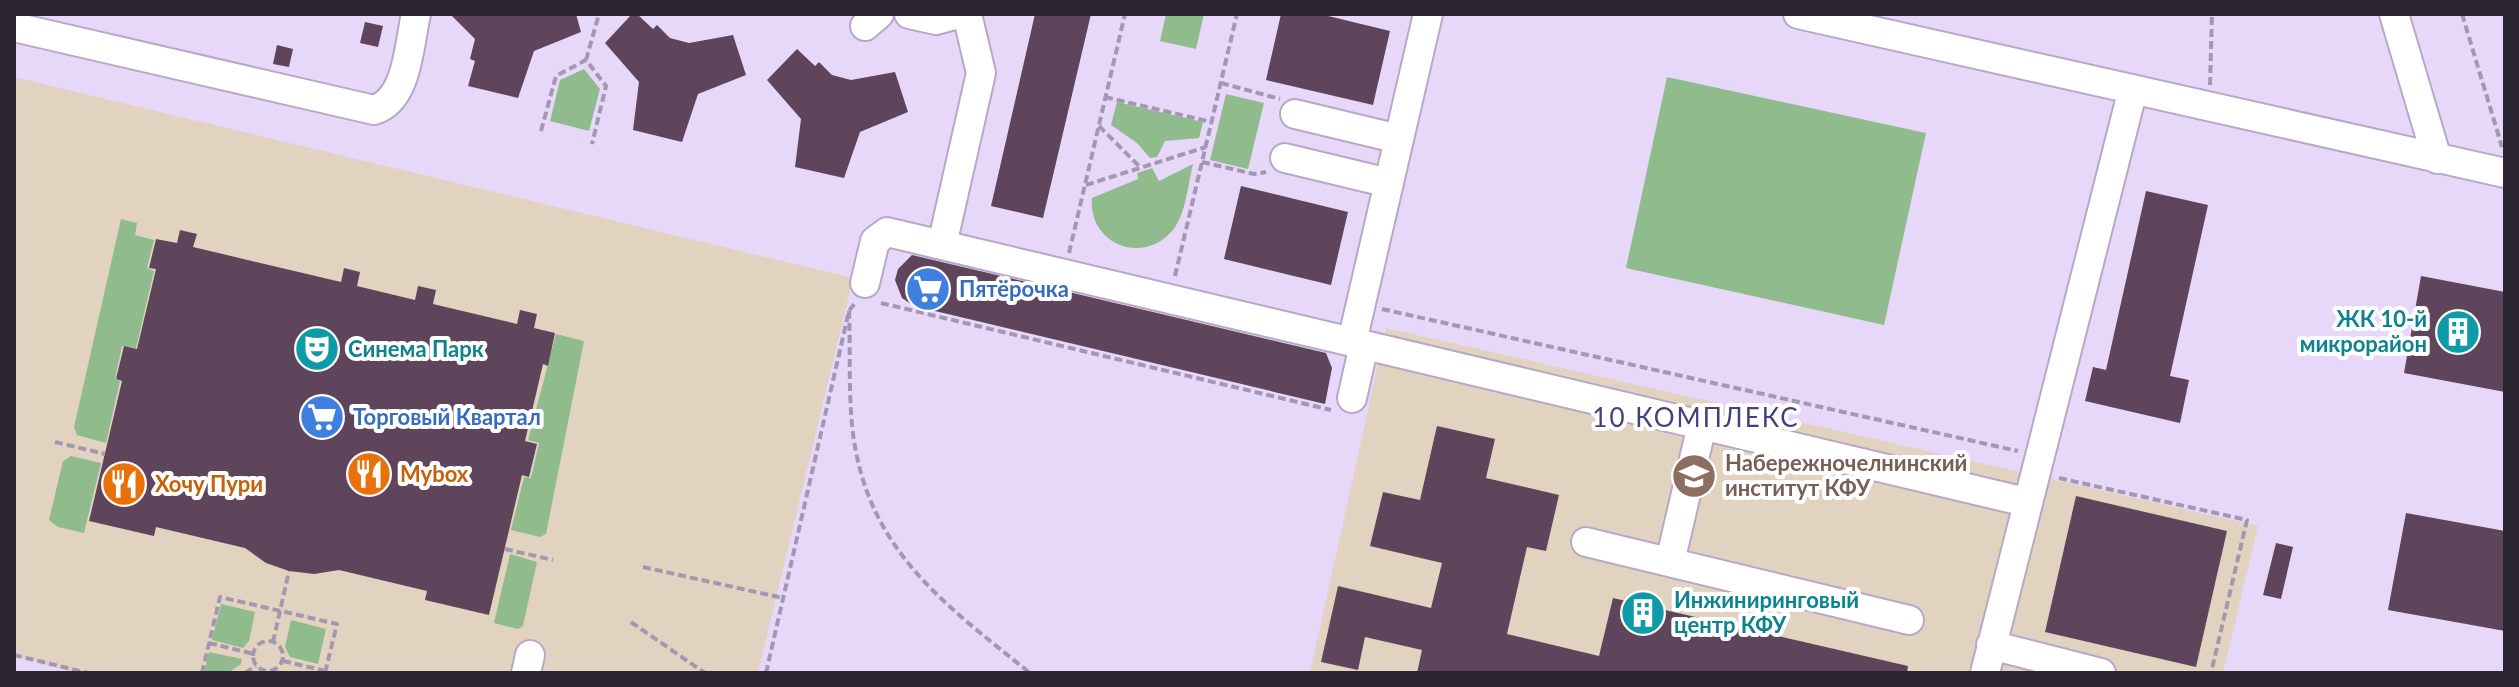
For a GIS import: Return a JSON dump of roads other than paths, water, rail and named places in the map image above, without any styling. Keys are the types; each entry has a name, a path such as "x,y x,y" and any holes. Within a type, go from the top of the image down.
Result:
{"lane":[{"path":"14,27 374,110 387,104 398,91 416,14"},
{"path":"909,14 936,20 958,14"},
{"path":"942,245 981,73 967,14"},
{"path":"1342,404 1358,344 1360,304 1428,14"},
{"path":"1798,14 2505,173"},
{"path":"2394,14 2437,159"},
{"path":"1985,673 2133,89"},
{"path":"1295,114 1399,139"},
{"path":"1285,158 1389,183"},
{"path":"866,294 875,241 883,233 2026,502"},
{"path":"1670,562 1702,425"},
{"path":"1586,542 1909,620"},
{"path":"1991,645 2101,673"}],"place":[{"name":"Пятёрочка","path":"928,289"},
{"name":"ЖК 10-й микрорайон","path":"2458,332"},
{"name":"Синема Парк","path":"317,349"},
{"name":"Торговый Квартал","path":"322,417"},
{"name":"Mybox","path":"369,474"},
{"name":"Набережночелнинский институт КФУ","path":"1694,476"},
{"name":"Хочу Пури","path":"124,484"},
{"name":"Инжиниринговый центр КФУ","path":"1643,613"}],"district":[{"name":"10 КОМПЛЕКС","path":"1696,418"}]}
